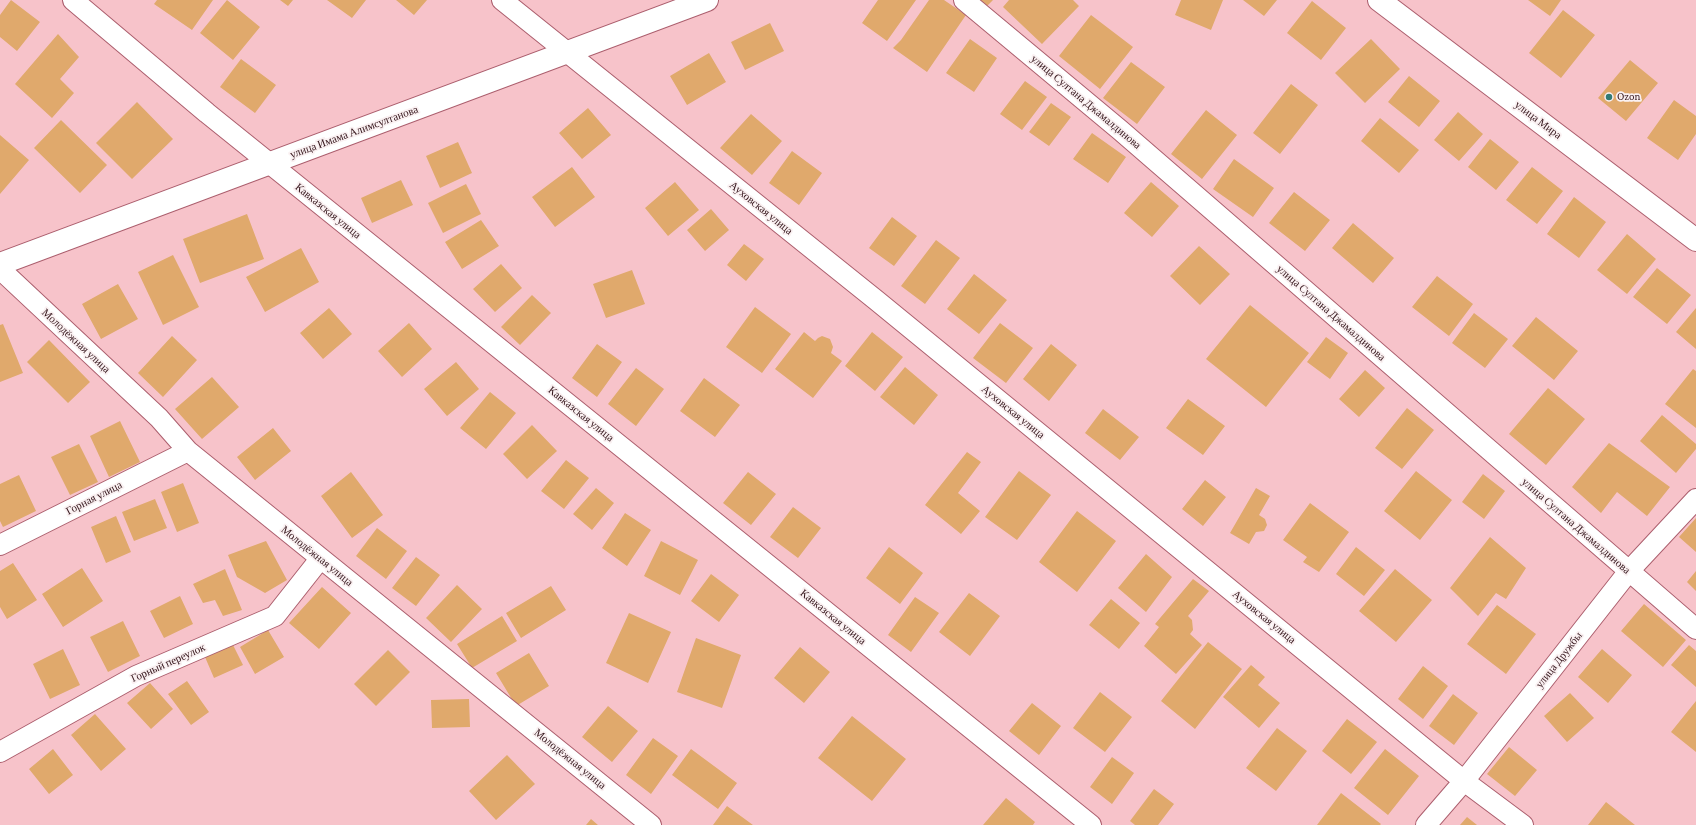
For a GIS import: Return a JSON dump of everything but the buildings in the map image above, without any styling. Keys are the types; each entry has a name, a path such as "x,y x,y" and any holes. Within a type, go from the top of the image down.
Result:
{"main road":[{"name":"улица Имама Алимсултанова","path":"0,264 707,0"},
{"name":"улица Мира","path":"1380,0 1696,240"}],"street":[{"name":"Кавказская улица","path":"73,0 207,113 1091,825"},
{"name":"Ауховская улица","path":"502,0 876,300 1464,781 1523,825"},
{"name":"улица Султана Джамалдинова","path":"964,0 1120,130 1696,630"},
{"name":"Молодёжная улица","path":"0,269 159,418 188,451 651,825"},
{"name":"Горная улица","path":"0,545 188,451"},
{"name":"улица Дружбы","path":"1426,825 1464,781 1629,571 1696,499"},
{"name":"Горный переулок","path":"0,752 136,676 275,616 320,559"}],"place":[{"name":"Ozon","path":"1609,97"}]}
